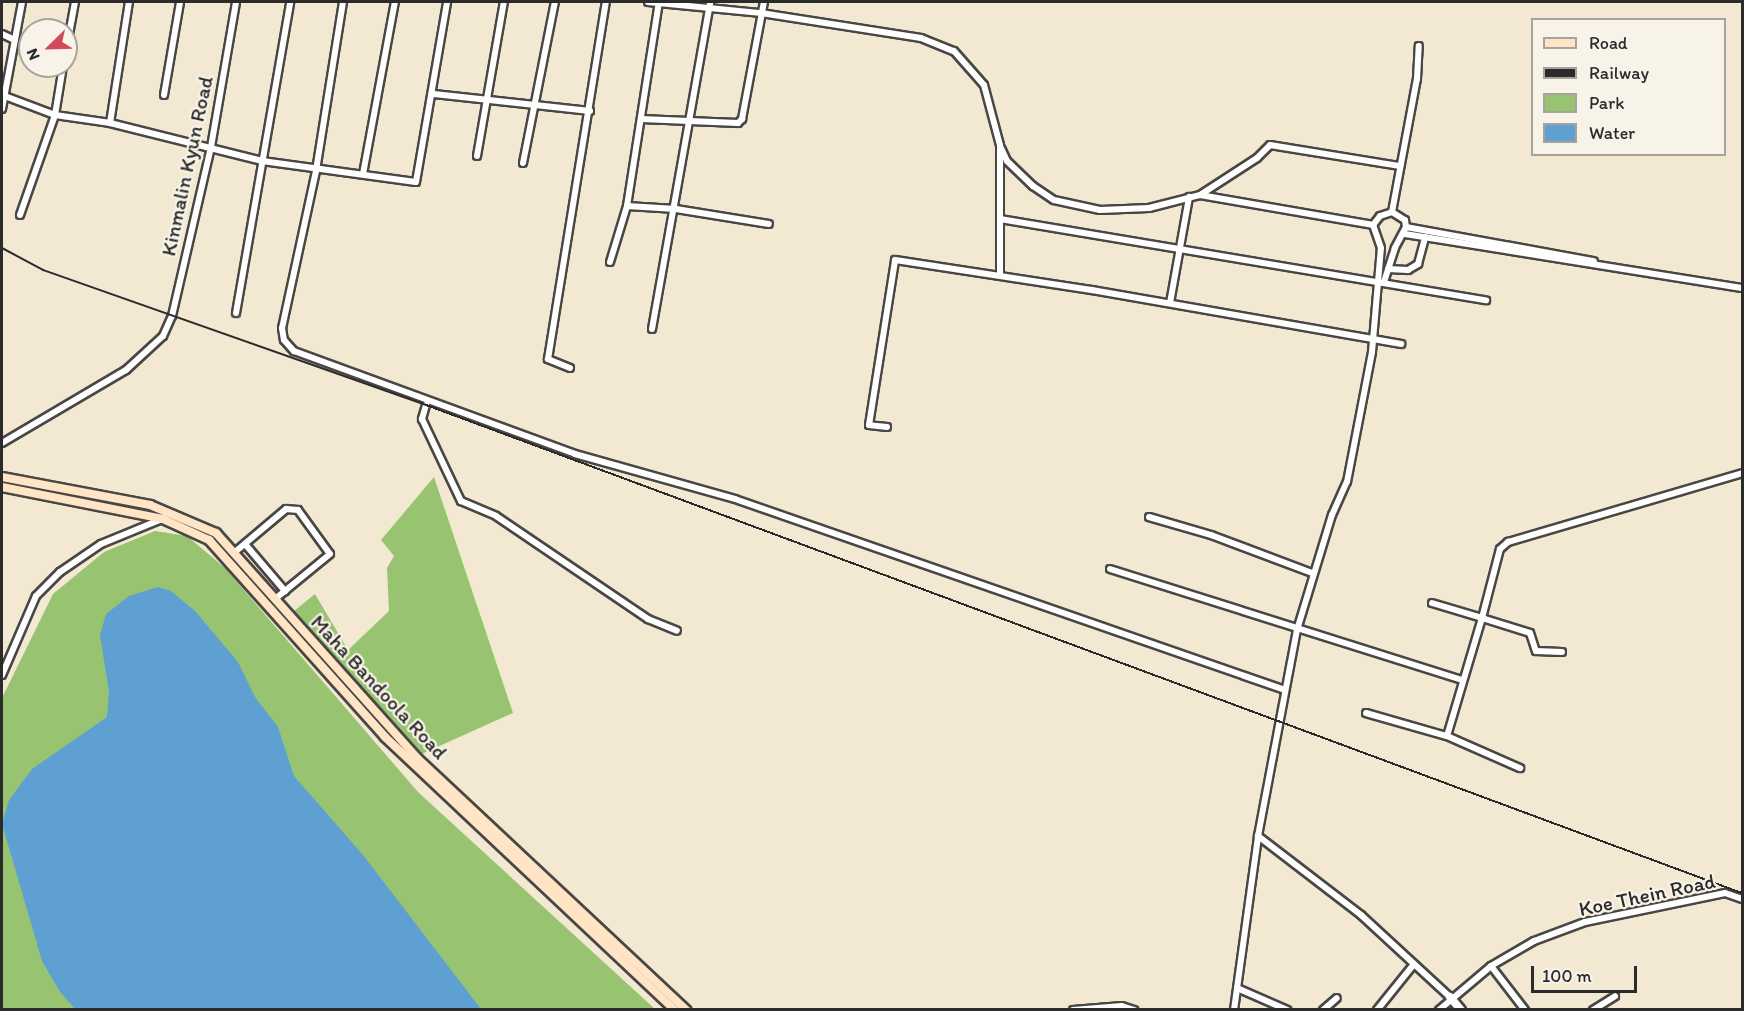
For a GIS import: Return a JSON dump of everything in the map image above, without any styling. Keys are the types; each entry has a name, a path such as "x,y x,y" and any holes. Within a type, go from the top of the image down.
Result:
{"main road":[{"name":"Maha Bandoola Road","path":"2,477 123,499 177,514 216,533 417,758 686,1010"},
{"name":"Maha Bandoola Road","path":"2,487 163,519 199,534 218,548 385,737 675,1010"}],"street":[{"path":"2,109 22,2"},
{"path":"72,18 75,2"},
{"path":"110,123 129,2"},
{"path":"165,95 180,2"},
{"name":"Kinmalin Kyun Road","path":"2,443 126,370 163,336 172,316 211,147 236,2"},
{"path":"236,313 290,2"},
{"path":"343,2 316,171 282,328 284,340 294,351 575,454 735,499 1285,690"},
{"path":"363,174 395,2"},
{"path":"4,96 55,115 110,123 262,161 316,171 363,174 416,182 434,94 447,2"},
{"path":"477,156 483,102 504,2"},
{"path":"523,164 555,2"},
{"path":"570,368 548,359 606,2"},
{"path":"648,2 710,5 921,38 954,51 984,85 1000,145 1007,161 1025,180 1054,200 1079,207 1140,209 1200,195 1373,225"},
{"path":"610,262 627,206 659,2"},
{"path":"641,119 732,124 742,119 764,2"},
{"path":"652,329 676,209 710,5"},
{"path":"2,34 15,40"},
{"path":"1392,212 1419,46"},
{"path":"20,215 55,115 61,78"},
{"path":"434,94 483,102 590,111"},
{"path":"1000,145 1000,275"},
{"path":"1200,195 1257,158 1270,145 1400,166"},
{"path":"1170,303 1189,197"},
{"path":"627,206 676,209 769,224"},
{"path":"1373,225 1380,216 1392,212"},
{"path":"1381,282 1395,248 1406,231 1405,220 1392,212"},
{"path":"1000,219 1486,300"},
{"path":"1234,1010 1258,836 1297,630 1312,573 1347,482 1373,339 1381,282 1381,248 1373,225"},
{"path":"1406,231 1425,237 1580,264 1601,263"},
{"path":"1406,231 1743,288"},
{"path":"1388,269 1408,270 1418,264 1425,237"},
{"path":"887,428 869,425 895,260 1170,303 1401,344"},
{"path":"426,405 422,419 461,501 496,516 648,619 677,631"},
{"path":"1447,736 1500,549 1509,542 1743,473"},
{"path":"235,552 286,509 298,510 330,554 274,598"},
{"path":"2,675 36,596 60,572 101,544 177,514"},
{"path":"1149,517 1211,535 1312,573"},
{"path":"244,544 285,591"},
{"path":"1110,569 1297,630 1367,647 1463,680"},
{"path":"1432,603 1530,633 1536,651 1562,652"},
{"path":"1366,713 1447,736 1520,768"},
{"path":"1258,836 1361,915 1450,997 1461,1010"},
{"name":"Koe Thein Road","path":"1439,1010 1450,997 1491,966 1534,942 1585,922 1725,893 1743,899"},
{"path":"1377,1010 1414,964"},
{"path":"1491,966 1525,1010"},
{"path":"1236,988 1287,1010"},
{"path":"1593,1010 1615,996"},
{"path":"1323,1010 1337,998"},
{"path":"1073,1010 1134,1010"}],"green space":[{"path":"434,477 513,713 415,757 288,616 315,594 348,650 389,611 387,568 394,556 381,540"},
{"path":"155,531 187,536 225,568 418,792 655,1009 2,1010 2,698 53,594 104,552"}],"water":[{"path":"158,587 171,591 196,612 238,662 255,697 278,727 294,776 363,855 481,1009 76,1010 60,992 42,961 2,824 9,800 32,769 107,717 109,692 100,635 106,614 129,596"}],"railway":[{"path":"2,248 43,270 426,405 1742,893"}]}
